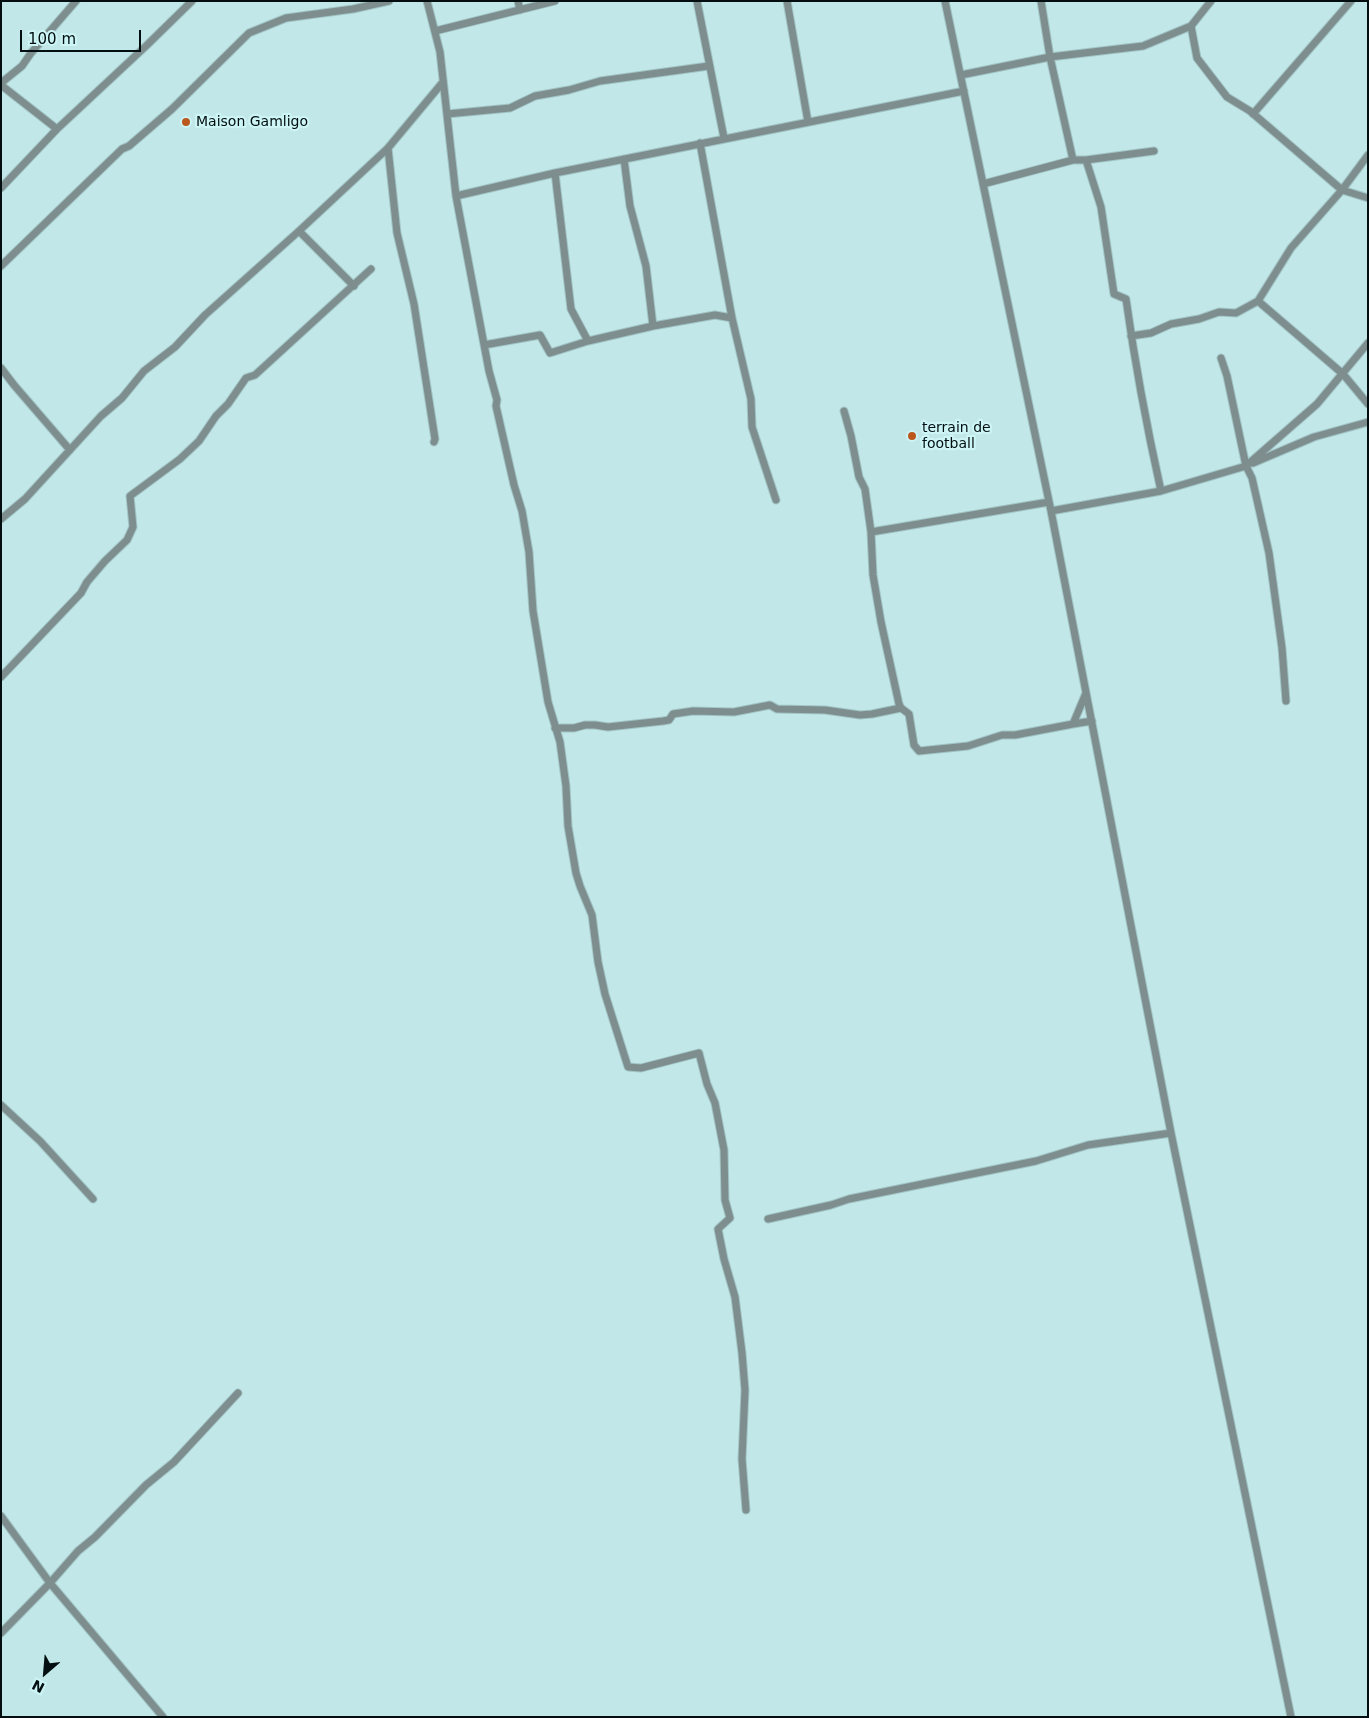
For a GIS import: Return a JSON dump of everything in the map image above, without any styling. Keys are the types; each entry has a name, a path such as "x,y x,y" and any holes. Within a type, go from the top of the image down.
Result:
{"street":[{"path":"57,129 1,84 22,66 30,53 76,1"},
{"path":"1,188 57,129 192,1"},
{"path":"1,266 122,149 129,146 172,109 249,34 286,18 389,1"},
{"path":"427,1 440,52 456,196 484,345 497,400 496,406 522,511 533,611 548,702 560,742 566,786 568,826 576,873 592,915 598,962 605,994 628,1067 641,1068 699,1052 707,1084 715,1103 724,1150 726,1200 730,1218 718,1229 735,1297 745,1390 742,1459 746,1510"},
{"path":"518,1 520,10"},
{"path":"435,31 555,1"},
{"path":"697,1 724,138"},
{"path":"787,1 808,122"},
{"path":"945,1 1051,511 1171,1133 1290,1717"},
{"path":"1041,1 1050,56 1073,160"},
{"path":"961,75 1050,56 1143,46 1190,26 1211,1"},
{"path":"1254,114 1351,1"},
{"path":"1190,26 1197,58 1227,97 1254,114 1342,190 1368,198"},
{"path":"447,114 510,108 534,96 570,90 600,81 709,66"},
{"path":"1,519 25,499 101,416 122,398 144,371 175,347 205,315 388,148 443,82"},
{"path":"456,196 555,173 724,138 964,91"},
{"path":"700,143 732,318 752,399 752,428 776,500"},
{"path":"388,148 397,233 414,304 434,442"},
{"path":"983,184 1073,160 1154,152"},
{"path":"1131,336 1151,333 1171,324 1199,319 1218,312 1236,313 1258,301 1291,248 1342,190 1368,155"},
{"path":"624,159 630,206 646,266 653,326"},
{"path":"1086,160 1101,207 1114,294 1126,299 1131,336 1161,491"},
{"path":"555,173 570,309 588,341"},
{"path":"299,231 354,286"},
{"path":"1,677 81,593 105,561 127,540 133,527 130,496 199,441 246,378 255,375 371,269"},
{"path":"1258,301 1343,374 1368,404"},
{"path":"484,345 540,336 550,353 588,341 653,326 714,315 732,318"},
{"path":"1246,466 1317,404 1368,343"},
{"path":"1221,358 1227,376 1246,466 1252,478 1269,553 1282,648 1286,701"},
{"path":"1,368 70,450"},
{"path":"844,411 852,436 859,477 865,489 871,532 873,575 881,622 901,708 910,714 914,745 919,752 968,746 1002,735 1015,735 1092,721"},
{"path":"1051,511 1161,491 1246,466 1314,437 1368,422"},
{"path":"871,532 1049,502"},
{"path":"1073,724 1086,692"},
{"path":"555,728 574,728 590,725 622,726 668,720 673,714 734,712 770,705 777,709 824,710 860,715 901,708"},
{"path":"1,1105 40,1141 93,1199"},
{"path":"768,1218 830,1205 849,1199 1036,1161 1088,1145 1171,1133"},
{"path":"1,1633 50,1584 78,1551 95,1537 146,1485 174,1462 238,1393"},
{"path":"1,1516 50,1584 163,1717"}],"place":[{"name":"Maison Gamligo","path":"186,122"},
{"name":"terrain de football","path":"912,436"}]}
